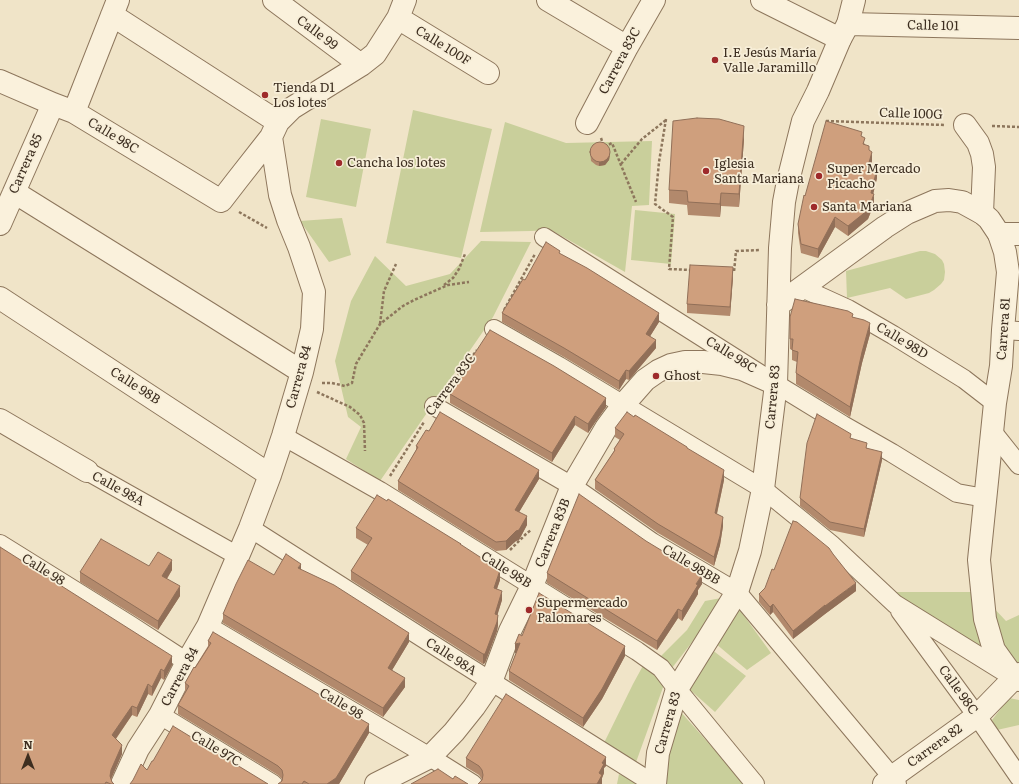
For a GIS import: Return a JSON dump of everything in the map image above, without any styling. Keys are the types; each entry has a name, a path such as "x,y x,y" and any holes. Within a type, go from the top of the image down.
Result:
{"street":[{"name":"Calle 99","path":"274,0 361,65"},
{"path":"548,0 627,47"},
{"name":"Carrera 83C","path":"587,123 627,47 654,0"},
{"name":"Calle 101","path":"762,0 844,32 1019,28"},
{"name":"Carrera 83","path":"654,784 658,753 677,689 737,592 750,551 763,489 776,384 780,250 784,202 803,121 844,32 854,0"},
{"path":"74,112 115,7 275,130"},
{"path":"221,201 292,108 361,65 375,54 401,9"},
{"name":"Calle 100F","path":"401,9 488,73"},
{"name":"Calle 98C","path":"0,81 74,112 221,201"},
{"name":"Carrera 85","path":"0,224 52,104"},
{"path":"965,125 978,143 982,154 984,167 982,213"},
{"name":"Carrera 84","path":"122,784 138,749 160,715 187,662 208,626 250,528 283,436 312,330 314,292 280,195 275,130"},
{"path":"14,192 210,314 300,378"},
{"name":"Carrera 81","path":"778,305 885,227 907,213 935,201 949,200 962,202 982,213 1009,234 1006,252 1011,330 1001,366 995,403 979,560 986,619 994,650 1017,677"},
{"name":"Calle 98C","path":"544,237 776,384 892,453 957,494 985,498"},
{"name":"Calle 98D","path":"802,288 848,309 893,334 964,379 995,403"},
{"name":"Calle 98B","path":"0,298 270,475"},
{"name":"Calle 98C","path":"494,329 559,366 763,489 832,545 895,604 977,716 1019,777"},
{"name":"Carrera 83B","path":"376,784 430,757 454,732 474,707 491,682 510,631 532,586 572,486 606,428 623,405 646,380 658,371 670,365 686,362 703,362 722,364 742,369 776,384"},
{"name":"Calle 98BB","path":"434,406 572,486 652,542 737,592 891,782"},
{"name":"Calle 98A","path":"0,420 238,556"},
{"path":"992,431 1019,465"},
{"name":"Calle 98B","path":"283,436 380,491 637,651 661,668 755,784"},
{"name":"Calle 98A","path":"250,528 654,784"},
{"name":"Calle 98","path":"0,544 187,662"},
{"name":"Calle 98C","path":"895,604 1017,677"},
{"name":"Calle 98","path":"208,626 430,757 472,784"},
{"name":"Carrera 82","path":"891,782 977,716 1017,677"},
{"name":"Calle 97C","path":"160,715 273,784"}],"path":[{"path":"621,164 642,139 666,119 659,162 655,204 673,217 669,269 698,270"},
{"name":"Calle 100G","path":"803,121 1019,127"},
{"path":"587,123 599,133 604,146 612,144 636,202"},
{"path":"221,201 299,247"},
{"name":"Carrera 83C","path":"380,491 434,406 494,329 544,237"},
{"path":"726,272 734,272 736,251 780,250"},
{"path":"441,288 453,278 459,269 465,254"},
{"path":"380,324 384,291 396,264"},
{"path":"300,378 345,386 352,383 356,364 380,324 408,303 448,285 469,282"},
{"path":"300,378 350,407 360,415 364,423 365,451"}],"green space":[{"path":"413,110 492,129 461,258 386,243"},
{"name":"Cancha los lotes","path":"321,119 371,129 356,207 306,197"},
{"path":"505,122 566,143 652,141 649,205 632,206 625,272 551,230 480,232"},
{"path":"635,210 675,214 671,264 631,260"},
{"path":"342,218 351,255 329,262 300,221"},
{"path":"481,241 531,242 493,317 380,481 346,459 361,427 348,417 335,361 351,301 375,256 406,286 450,274"},
{"path":"920,251 935,254 944,264 944,280 934,290 929,293 906,299 890,288 847,298 846,271"},
{"path":"894,592 977,592 994,658 901,600"},
{"path":"727,597 672,668 658,659 687,630 705,601"},
{"path":"990,604 1006,621 1019,615 1019,668 997,649"},
{"path":"737,606 771,653 747,670 715,643"},
{"path":"711,649 746,676 715,712 688,688"},
{"path":"645,662 666,679 635,765 603,745"},
{"path":"1009,698 1019,700 1019,725 997,730 992,720"},
{"path":"679,710 745,784 663,784 670,737"},
{"path":"619,774 638,782 638,784 617,784"}],"building":[{"name":"Iglesia Santa Mariana","path":"697,118 719,119 744,126 739,194 721,193 720,204 688,202 687,191 669,190 673,121"},
{"path":"826,121 862,132 861,136 865,138 863,144 869,146 869,150 872,152 868,166 877,169 871,193 874,194 868,210 848,226 835,217 818,249 801,244 798,224 804,195 805,196"},
{"path":"600,142 607,145 610,152 607,159 600,162 593,159 590,152 593,145"},
{"path":"546,242 560,251 559,253 587,268 659,313 646,334 656,340 629,371 626,370 619,381 502,313 523,279 525,280"},
{"path":"690,265 733,267 730,307 687,304"},
{"path":"795,299 848,311 853,314 852,317 870,323 850,407 796,373 798,352 792,350 793,339 790,339 790,317"},
{"path":"490,330 554,366 606,398 588,424 575,416 552,453 450,394"},
{"path":"440,412 539,470 515,510 527,516 519,530 506,541 496,542 398,481 418,447 416,446 426,430 429,431"},
{"path":"627,412 634,417 635,415 724,470 715,513 723,517 720,536 714,557 658,524 595,480 624,434 615,428"},
{"path":"817,414 851,434 850,438 867,443 866,448 882,452 864,529 830,522 800,498 807,443"},
{"path":"579,494 646,541 702,575 696,584 698,585 682,611 678,609 657,641 547,573"},
{"path":"377,495 387,501 388,499 500,570 494,588 502,591 495,614 498,615 497,622 485,654 351,571 372,538 356,528"},
{"path":"793,521 797,522 829,548 856,583 825,605 793,631 773,604 770,607 759,594 765,588 772,569 774,570"},
{"path":"101,539 149,566 158,552 172,560 162,576 180,586 158,621 80,572"},
{"path":"0,547 172,656 164,671 161,669 152,687 148,684 137,708 132,706 112,735 122,745 111,770 110,776 114,784 106,782 105,784 0,784"},
{"path":"286,554 301,564 298,568 334,585 409,633 388,668 405,678 383,708 223,614 248,560 274,575"},
{"path":"539,593 625,646 602,689 583,718 509,671 520,643 515,644 519,634 522,636"},
{"path":"213,632 369,724 336,778 327,784 309,784 304,781 302,784 278,784 282,781 283,775 282,770 278,766 178,705 189,686 185,683 211,643 208,641"},
{"path":"506,694 606,757 602,763 604,764 599,773 602,775 597,784 478,784 482,780 482,770 479,766 466,758"},
{"path":"173,726 268,784 130,784 141,764 147,770"},
{"path":"438,769 453,779 455,776 468,784 411,784"}],"place":[{"name":"I.E Jesús María Valle Jaramillo","path":"715,60"},
{"name":"Tienda D1 Los lotes","path":"265,95"},
{"name":"Cancha los lotes","path":"339,163"},
{"name":"Iglesia Santa Mariana","path":"706,171"},
{"name":"Super Mercado Picacho","path":"819,176"},
{"name":"Santa Mariana","path":"814,207"},
{"name":"Ghost","path":"656,376"},
{"name":"Supermercado Palomares","path":"529,610"}]}
